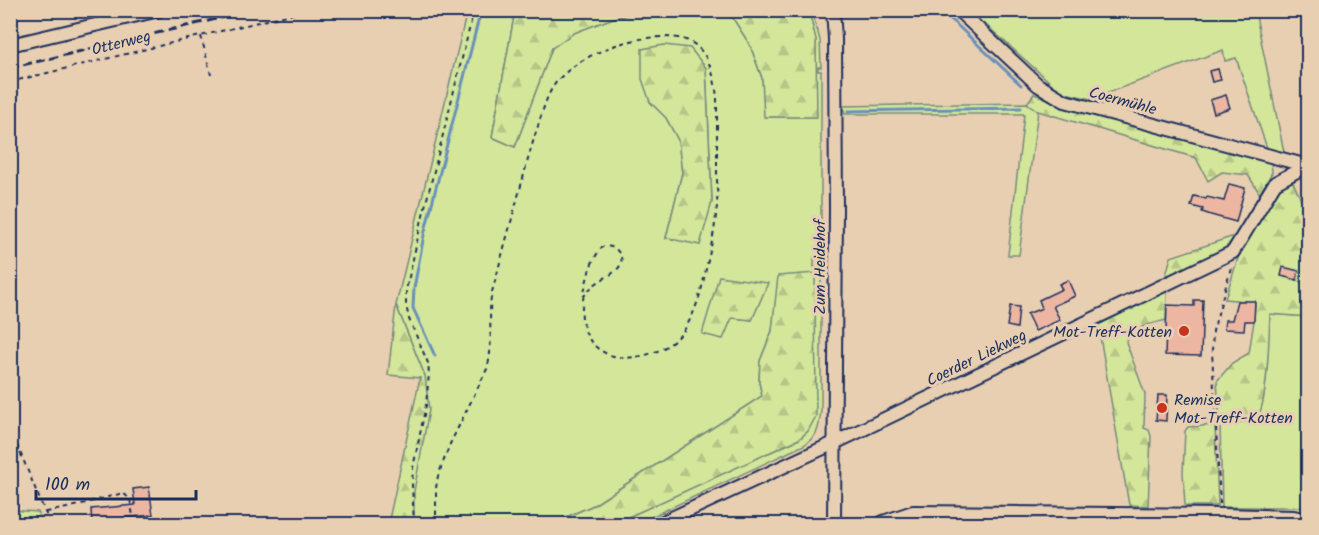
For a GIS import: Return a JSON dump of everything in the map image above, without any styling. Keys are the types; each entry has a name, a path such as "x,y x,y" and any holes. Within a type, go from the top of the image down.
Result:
{"street":[{"path":"10,45 159,10"},
{"name":"Zum Heidehof","path":"833,10 836,197 834,525"},
{"name":"Coermühle","path":"958,10 1038,85 1065,101 1307,166"},
{"path":"1273,156 1275,183 1307,166"},
{"name":"Coerder Liekweg","path":"659,525 1233,252 1275,183"},
{"path":"882,525 884,522 913,512 1220,515 1294,517 1308,520"}],"path":[{"name":"Otterweg","path":"10,81 308,10"},
{"path":"414,525 412,476 426,405 429,374 428,363 406,305 406,290 474,10"},
{"path":"201,36 211,75"},
{"path":"436,525 438,476 450,444 490,359 492,295 546,100 557,82 587,57 638,39 661,36 681,38 694,44 703,52 715,79 717,97 717,214 703,283 695,309 681,334 660,350 642,357 615,358 594,345 587,336 582,310 584,297 594,257 602,247 609,246 617,249 621,255 622,264 615,272 594,285 584,297"},
{"path":"1220,515 1213,331 1239,244"},
{"path":"10,428 50,525"},
{"path":"46,512 123,493 130,499 133,516"}],"green space":[{"path":"717,10 731,15 750,45 762,78 765,117 816,117 816,40 809,11 812,11 820,40 821,67 818,67 818,71 821,71 821,256 814,257 814,267 821,268 821,410 817,430 813,438 804,445 636,524 613,524 799,439 808,431 779,276 772,331 760,361 759,382 762,396 594,505 550,524 388,524 425,376 396,305 467,11 515,11 492,137 515,147 552,48 573,33 613,18 642,11","holes":["689,48 706,68 712,202 666,238 682,173 678,140 666,118","767,283 752,320 732,318"]},
{"path":"515,11 643,11 613,18 574,33 552,48 515,147 492,137"},
{"path":"717,11 809,11 816,40 817,117 764,117 762,78 750,45 731,15"},
{"path":"966,11 1255,11 1284,152 1268,151 1236,58 1225,61 1223,50 1091,99 1061,92 985,24 982,26"},
{"path":"664,45 690,48 706,68 712,202 700,245 666,238 682,173 678,140 666,118 650,102 642,79 642,49"},
{"path":"1034,94 1271,162 1272,172 1260,194 1248,175 1222,172 1208,181 1196,158 1038,111 1027,103"},
{"path":"1027,103 1038,111 1019,255 1008,255 1024,114 845,114 843,106"},
{"path":"1292,180 1308,215 1308,317 1270,314 1266,384 1261,410 1257,417 1250,421 1220,423 1217,381 1232,363 1249,353 1255,302 1225,299 1239,255 1277,190"},
{"path":"1237,235 1231,249 1165,278 1171,257"},
{"path":"815,273 816,416 808,431 799,439 613,524 550,524 594,505 762,396 759,382 760,361 772,331 778,276"},
{"path":"719,276 768,283 752,320 732,318 723,339 702,334"},
{"path":"1167,291 1166,320 1138,329 1126,342 1145,394 1144,428 1149,430 1151,436 1148,506 1129,505 1098,325"},
{"path":"396,305 425,376 429,410 414,491 414,524 388,524 420,378 388,375"},
{"path":"1270,314 1308,317 1308,507 1222,507 1220,423 1235,423 1264,395"},
{"path":"1215,425 1218,506 1185,506 1183,472 1185,431 1188,427"},
{"path":"10,510 38,512 43,524 11,524"}],"building":[{"path":"1218,69 1221,80 1212,82 1209,71"},
{"path":"1226,95 1230,108 1214,113 1210,100"},
{"path":"1229,184 1245,188 1236,222 1202,212 1203,209 1191,206 1194,196 1224,201"},
{"path":"1283,267 1299,271 1297,280 1281,276"},
{"path":"1068,280 1075,296 1053,306 1060,320 1035,331 1027,314 1042,308 1039,300 1062,289 1059,284"},
{"name":"Mot-Treff-Kotten","path":"1194,300 1203,300 1201,356 1165,355 1167,305 1194,306"},
{"path":"1237,301 1255,301 1254,321 1245,321 1244,330 1224,329 1225,320 1232,320"},
{"path":"1010,306 1019,307 1017,328 1007,326"},
{"name":"Remise Mot-Treff-Kotten","path":"1158,395 1167,395 1166,421 1156,420"},
{"path":"149,487 153,515 111,519 112,525 92,525 91,509 135,505 133,489"}],"waterway":[{"path":"435,356 413,308 414,288 424,235 481,10"},
{"path":"941,10 1021,85"},
{"path":"848,111 1021,108"}],"railway":[{"path":"10,68 254,10"}],"place":[{"name":"Mot-Treff-Kotten","path":"1184,331"},
{"name":"Remise Mot-Treff-Kotten","path":"1162,408"}]}
